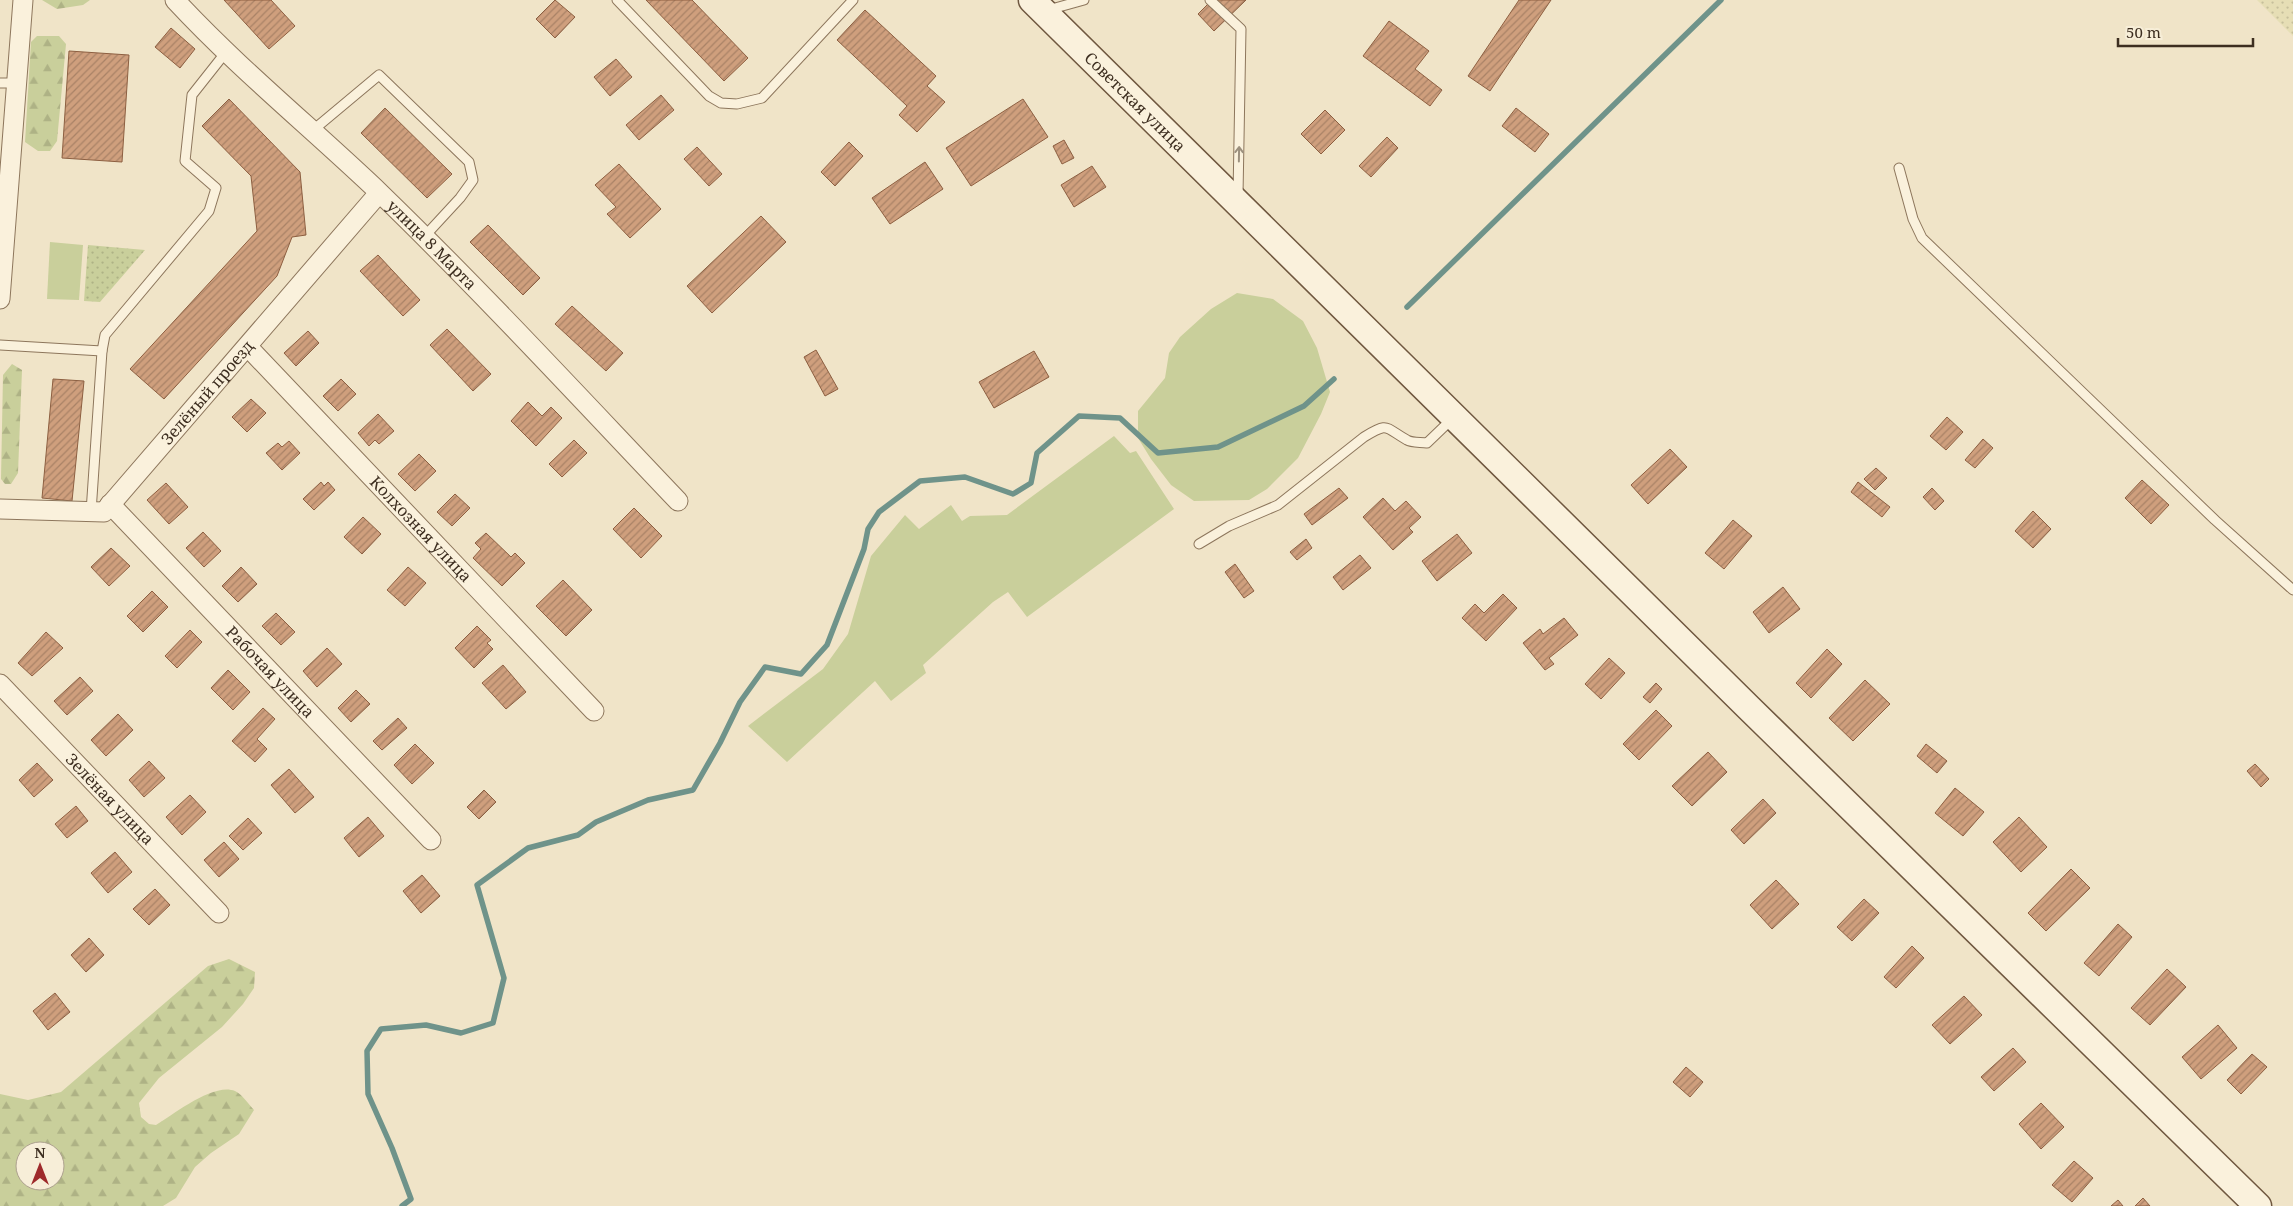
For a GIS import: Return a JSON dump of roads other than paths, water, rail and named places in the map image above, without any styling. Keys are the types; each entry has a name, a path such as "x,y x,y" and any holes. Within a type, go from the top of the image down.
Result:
{"main road":[{"name":"Советская улица","path":"1038,6 2258,1206"}],"street":[{"path":"0,299 8,83 23,0"},
{"name":"улица 8 Марта","path":"175,0 226,52 424,237 678,501"},
{"name":"Зелёный проезд","path":"0,509 104,512 379,193"},
{"name":"Колхозная улица","path":"248,347 594,711"},
{"name":"Рабочая улица","path":"110,504 432,840"},
{"name":"Зелёная улица","path":"0,684 219,913"}],"lane":[{"path":"617,0 709,96 721,103 737,104 762,98 853,0"},
{"path":"1038,6 1084,0"},
{"path":"1210,0 1240,29 1238,203"},
{"path":"90,512 102,351 105,335 208,211 216,188 185,161 192,95 226,52"},
{"path":"312,131 379,76 386,82 469,162 472,180 460,198 424,237"},
{"path":"1899,168 1913,219 1922,238 2216,520 2293,590"},
{"path":"0,345 102,351"},
{"path":"1199,544 1229,526 1278,505 1364,437 1380,428 1389,427 1408,441 1426,443 1455,417"}],"waterway":[{"path":"1407,307 1721,0"},
{"path":"402,1206 411,1199 392,1148 368,1094 367,1051 381,1029 426,1025 461,1033 493,1023 504,978 477,885 528,848 578,835 596,822 648,800 693,790 720,743 740,702 765,667 801,674 827,645 864,549 868,529 879,512 920,481 965,477 1013,494 1031,483 1037,453 1079,416 1120,418 1158,453 1218,447 1304,406 1334,379"}]}
